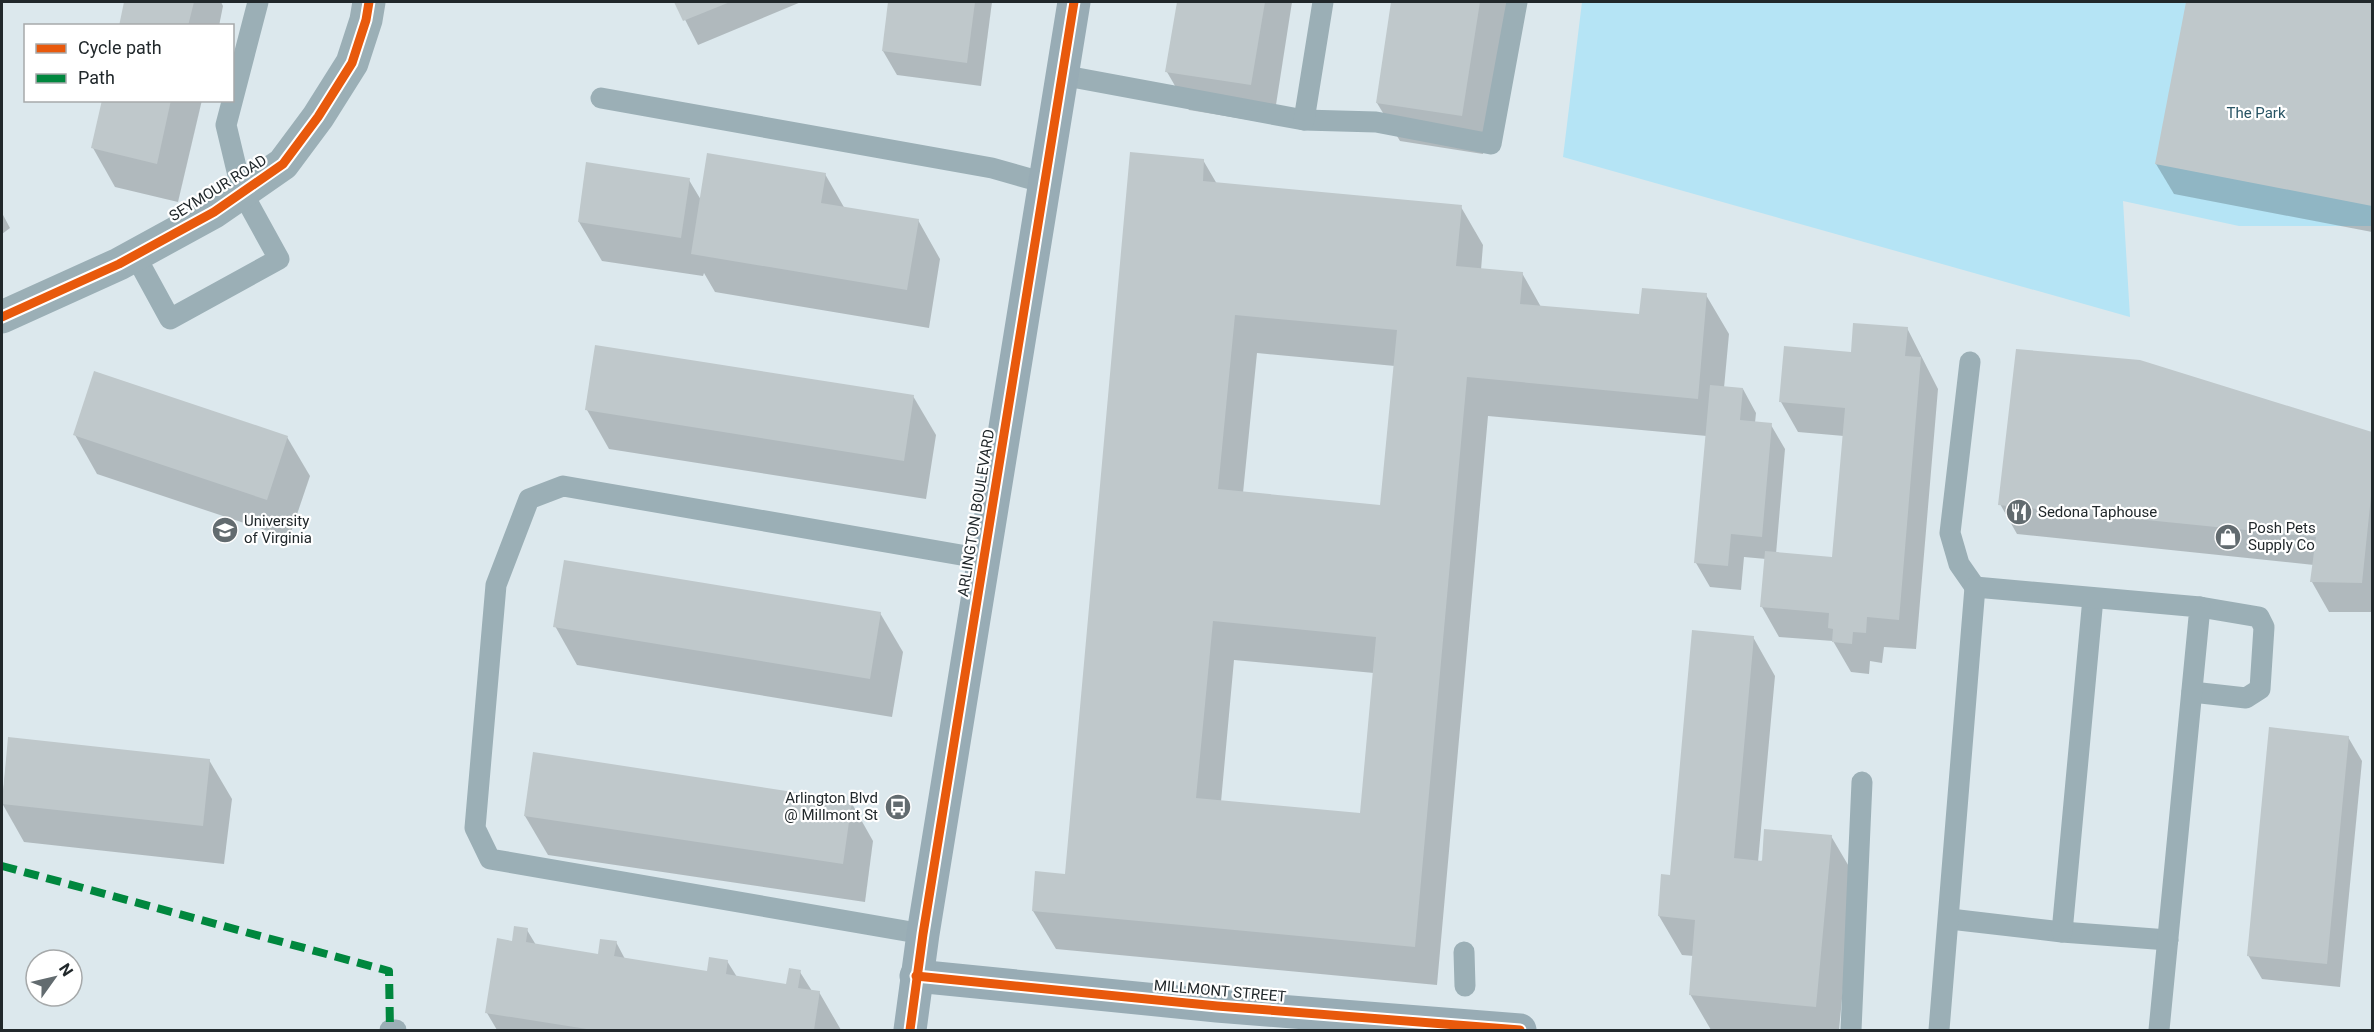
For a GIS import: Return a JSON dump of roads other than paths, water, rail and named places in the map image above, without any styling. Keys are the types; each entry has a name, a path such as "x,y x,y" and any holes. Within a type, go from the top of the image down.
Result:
{"street":[{"name":"SEYMOUR ROAD","path":"2,316 135,255 214,212 283,164 318,117 352,63 366,20 369,2"},
{"name":"ARLINGTON BOULEVARD","path":"910,1030 916,976 1074,2"},
{"name":"MILLMONT STREET","path":"916,976 1217,1006 1520,1030"}],"lane":[{"path":"234,94 258,2"},
{"path":"1304,120 1323,2"},
{"path":"1061,75 1304,120 1376,122 1491,144 1517,2"},
{"path":"602,98 992,168 1045,183"},
{"path":"135,255 170,319 279,259 242,192 226,125 232,102"},
{"path":"1939,1030 1976,587 1959,564 1950,533 1970,362"},
{"path":"923,934 490,859 475,828 496,585 529,499 563,486 984,559"},
{"path":"1976,587 2200,607 2259,617 2265,627 2260,689 2246,698 2192,692"},
{"path":"2062,932 2093,598"},
{"path":"2159,1030 2200,607"},
{"path":"1851,1030 1862,782"},
{"path":"1950,919 2062,932 2168,940"},
{"path":"1464,952 1465,986"}],"place":[{"name":"Sedona Taphouse","path":"2019,512"},
{"name":"University of Virginia","path":"225,530"},
{"name":"Posh Pets Supply Co","path":"2228,537"},
{"name":"Arlington Blvd @ Millmont St","path":"898,807"}],"park label":[{"name":"The Park","path":"2256,113"}]}
